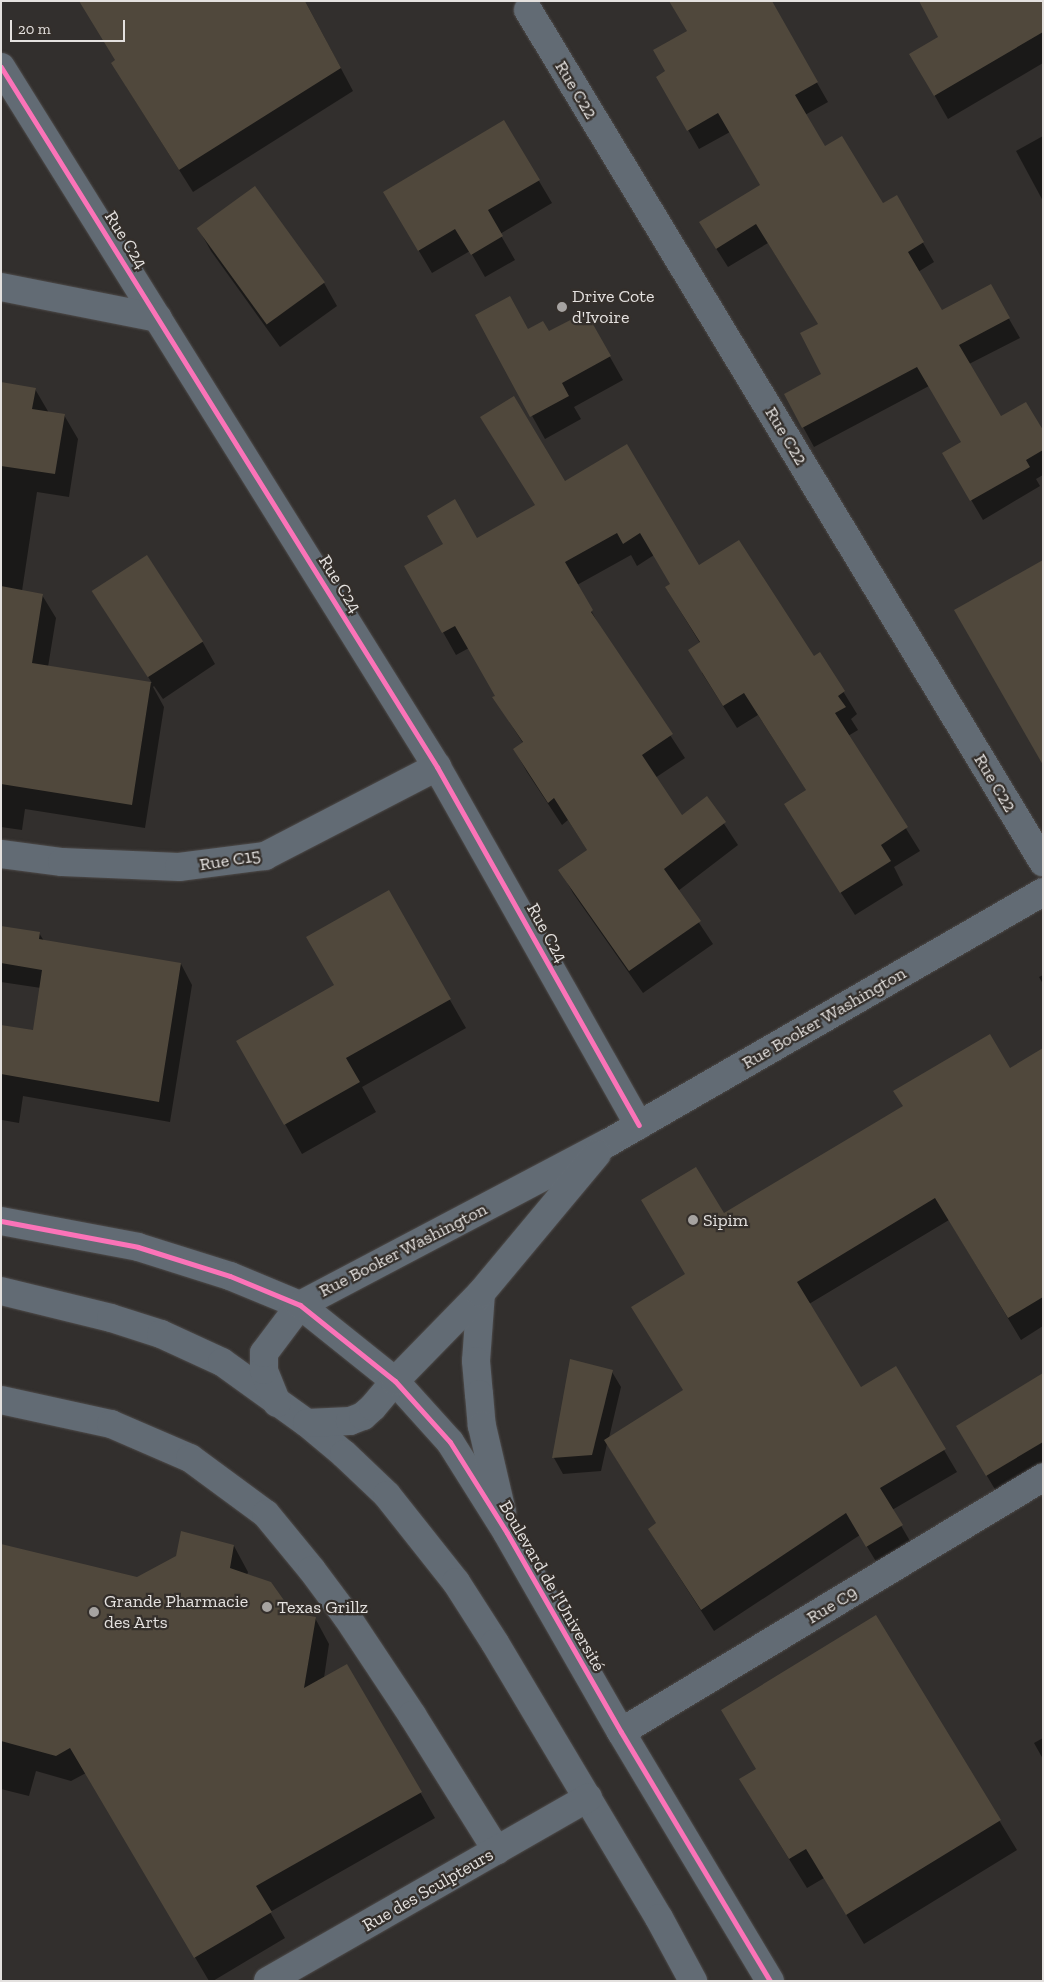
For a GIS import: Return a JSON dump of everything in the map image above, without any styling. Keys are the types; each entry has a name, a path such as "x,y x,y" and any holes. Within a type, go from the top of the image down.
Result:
{"street":[{"name":"Rue C22","path":"528,10 1043,862"},
{"name":"Rue C24","path":"1,67 437,766 639,1125"},
{"path":"1,287 158,318"},
{"name":"Rue C15","path":"1,854 62,862 179,868 265,856 437,766"},
{"name":"Rue Booker Washington","path":"277,1403 264,1370 264,1353 300,1305 606,1144 1043,892"},
{"name":"Rue Booker Washington","path":"306,1423 350,1421 363,1416 481,1293 606,1144"},
{"name":"Boulevard de l'Université","path":"1,1221 138,1247 230,1276 300,1305 395,1381 450,1442 507,1533 621,1732 770,1981"},
{"path":"1,1291 111,1318 161,1334 222,1362 306,1423 344,1454 386,1495 456,1582 588,1798 693,1981"},
{"path":"481,1293 476,1362 481,1415 507,1533"},
{"path":"1,1400 111,1424 190,1458 266,1514 312,1570 347,1617 412,1715 496,1851"},
{"name":"Rue C9","path":"621,1732 1043,1477"},
{"name":"Rue des Sculpteurs","path":"268,1981 588,1798"}],"building":[{"path":"79,1 305,1 341,68 179,170 111,63 115,60"},
{"path":"669,1 772,1 818,82 795,95 825,146 842,136 883,203 897,195 924,242 908,252 942,310 991,284 1010,318 959,345 1001,416 1026,402 1043,430 1043,450 1026,460 1030,467 970,501 942,453 961,442 917,367 802,428 784,394 821,374 800,333 818,324 756,224 716,249 699,222 760,185 718,113 687,131 656,77 665,71 653,50 687,31"},
{"path":"919,1 1043,1 1043,32 934,96 909,54 938,37"},
{"path":"504,120 540,180 488,210 503,236 471,255 455,229 418,251 383,192"},
{"path":"255,186 325,282 267,325 197,228"},
{"path":"510,296 528,329 543,321 549,331 586,312 611,356 562,383 569,396 530,417 475,315"},
{"path":"1,382 36,388 32,409 65,414 55,474 1,466"},
{"path":"514,396 565,481 627,444 699,565 739,540 814,656 820,652 845,691 838,696 846,707 835,713 908,827 881,845 891,861 840,893 784,804 806,790 744,693 723,706 688,650 700,642 665,587 670,584 640,533 623,544 617,533 565,562 593,610 591,612 673,734 642,755 682,815 707,796 726,822 664,869 701,921 629,971 558,870 587,850 554,798 548,803 513,749 523,742 492,697 495,696 455,626 442,633 404,566 443,544 427,516 455,499 477,538 535,505 480,417"},
{"path":"147,555 203,641 148,677 92,591"},
{"path":"1043,560 1043,765 954,610"},
{"path":"1,586 43,594 32,663 151,682 132,805 1,784"},
{"path":"389,890 451,999 346,1058 360,1082 284,1125 236,1041 334,985 306,937"},
{"path":"1,926 40,932 39,939 181,963 159,1102 1,1074 1,1025 33,1030 42,970 1,963"},
{"path":"990,1034 1010,1068 1043,1048 1043,1297 1008,1318 935,1198 797,1282 861,1387 896,1366 946,1449 880,1488 903,1525 866,1547 846,1513 701,1610 648,1529 656,1523 604,1440 683,1390 631,1307 685,1274 641,1200 696,1167 724,1213 903,1106 893,1091"},
{"path":"570,1359 613,1370 592,1455 552,1458"},
{"path":"1043,1373 1043,1442 986,1476 956,1426"},
{"path":"181,1531 234,1545 230,1568 271,1582 293,1613 316,1617 304,1688 347,1664 422,1792 256,1886 272,1912 194,1958 70,1748 56,1756 1,1741 1,1544 137,1577 176,1556"},
{"path":"876,1615 1001,1820 846,1915 806,1849 789,1859 739,1779 756,1769 721,1710"}],"cycle path":[{"path":"1,67 437,767 639,1125"},
{"path":"1,1221 138,1247 230,1276 300,1305 395,1381 450,1442 507,1533 621,1732 770,1981"}],"place":[{"name":"Drive Cote d'Ivoire","path":"562,307"},
{"name":"Sipim","path":"693,1220"},
{"name":"Texas Grillz","path":"267,1607"},
{"name":"Grande Pharmacie des Arts","path":"94,1612"}]}
